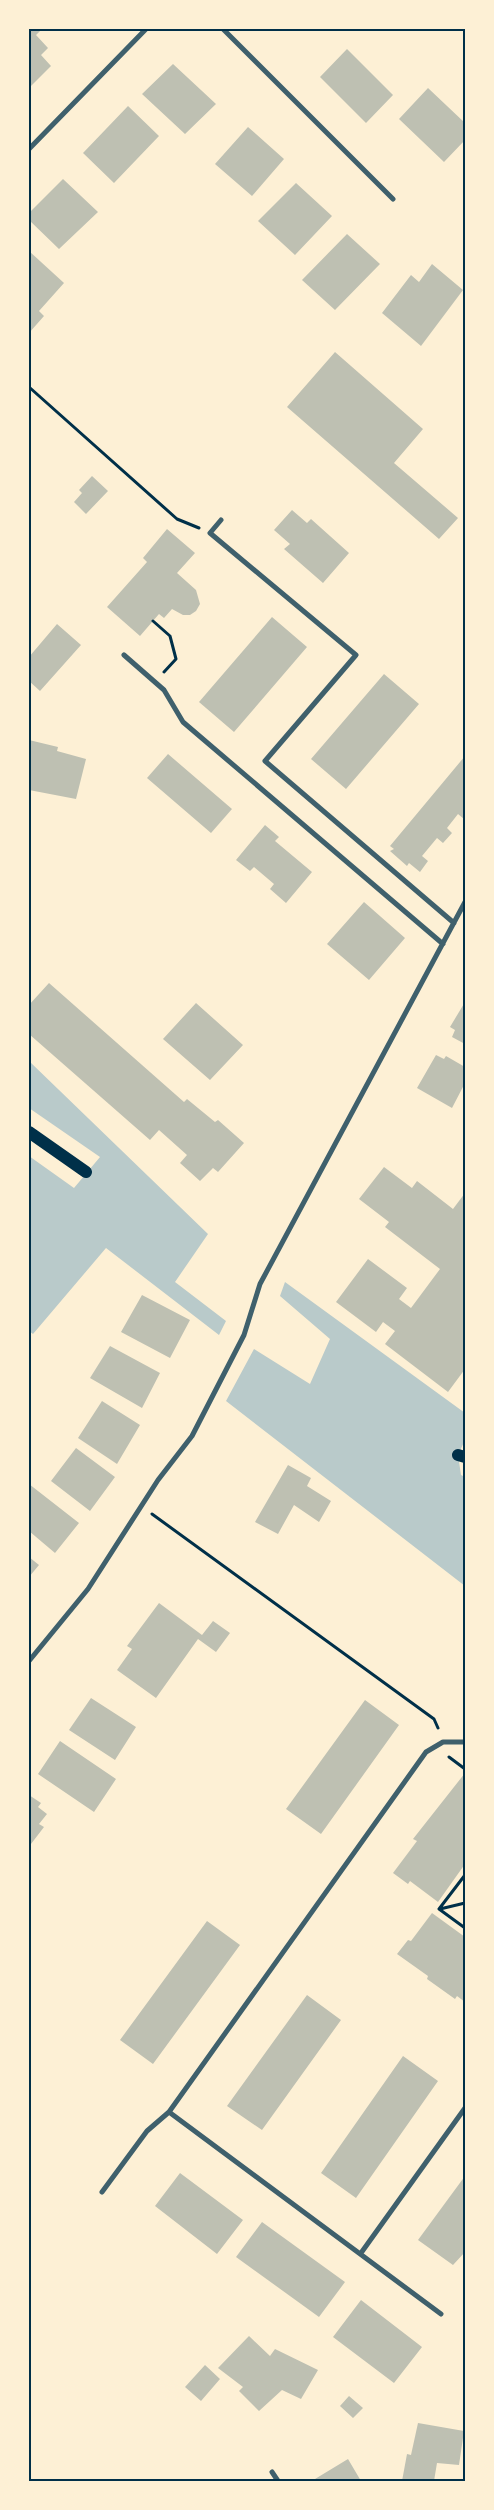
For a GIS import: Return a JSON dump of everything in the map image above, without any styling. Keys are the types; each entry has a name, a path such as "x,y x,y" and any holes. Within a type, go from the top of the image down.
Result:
{"main road":[{"path":"29,1132 86,1172"}],"street":[{"path":"29,149 146,29"},
{"path":"223,29 393,199"},
{"path":"221,520 210,532 356,655 265,761 454,923"},
{"path":"124,655 164,690 183,722 443,944"},
{"path":"29,1661 88,1589 142,1506 192,1436 244,1335 264,1276 465,902"},
{"path":"102,2192 147,2131 168,2112 426,1752 443,1742 465,1742"},
{"path":"361,2253 465,2108"},
{"path":"168,2112 441,2314"},
{"path":"272,2472 278,2481"}],"path":[{"path":"29,387 177,519 210,532"},
{"path":"153,621 170,636 176,659"},
{"path":"142,1506 434,1719 443,1742"},
{"path":"439,1909 465,1875"},
{"path":"439,1909 465,1903"},
{"path":"439,1909 465,1928"}],"shaded area":[{"path":"29,1061 208,1234 175,1282 226,1321 219,1335 106,1248 33,1334 29,1331 29,1156 74,1188 100,1157 29,1108"},
{"path":"285,1282 465,1413 465,1440 458,1455 461,1475 465,1477 465,1586 226,1401 254,1349 310,1384 330,1339 280,1296"}],"building":[{"path":"29,29 42,29 36,35 48,48 41,55 51,66 29,88"},
{"path":"347,49 393,95 366,123 320,77"},
{"path":"173,64 216,104 185,134 142,94"},
{"path":"428,88 465,123 465,140 444,162 399,119"},
{"path":"128,106 159,136 114,183 83,153"},
{"path":"248,127 284,159 252,196 215,164"},
{"path":"63,179 98,212 59,249 29,220 29,213"},
{"path":"296,183 332,216 295,255 258,221"},
{"path":"347,234 380,264 335,310 302,280"},
{"path":"29,251 64,283 39,311 44,316 29,333"},
{"path":"432,264 463,290 421,346 382,313 411,275 419,282"},
{"path":"335,352 423,429 394,463 458,518 439,539 287,407"},
{"path":"92,476 108,491 86,514 74,502 82,493 79,490"},
{"path":"292,510 307,523 311,519 349,553 323,583 284,549 290,544 274,530"},
{"path":"167,529 195,553 177,573 196,590 200,604 196,611 190,615 183,615 172,609 164,618 159,614 140,636 107,607 147,562 143,558"},
{"path":"272,617 307,647 234,732 199,702"},
{"path":"57,624 81,645 40,691 29,681 29,657"},
{"path":"384,674 419,704 346,789 311,759"},
{"path":"29,740 58,747 57,751 86,759 76,799 29,790"},
{"path":"168,754 232,809 211,833 147,778"},
{"path":"465,756 465,817 464,819 458,814 447,828 452,833 443,843 437,838 422,856 428,861 420,872 409,863 407,866 390,851 394,849 390,846"},
{"path":"265,825 279,837 275,841 312,872 286,903 270,889 274,884 254,867 250,871 236,860"},
{"path":"364,902 405,938 369,980 327,944"},
{"path":"49,983 184,1102 187,1099 215,1122 218,1120 244,1143 218,1172 213,1168 200,1181 180,1163 187,1155 159,1130 150,1140 29,1034 29,1005"},
{"path":"465,1002 465,1044 452,1037 455,1030 450,1027"},
{"path":"196,1003 243,1045 210,1080 163,1039"},
{"path":"436,1055 444,1059 446,1056 465,1067 465,1083 452,1108 417,1088"},
{"path":"384,1167 412,1188 417,1181 453,1209 465,1193 465,1369 448,1392 385,1344 395,1331 383,1322 376,1332 336,1302 368,1259 407,1288 399,1299 411,1308 440,1269 385,1227 389,1222 359,1199"},
{"path":"142,1295 190,1320 170,1358 121,1332"},
{"path":"110,1346 160,1373 142,1408 90,1378"},
{"path":"102,1401 140,1425 117,1464 78,1438"},
{"path":"76,1448 115,1477 90,1511 51,1481"},
{"path":"288,1465 311,1478 307,1486 331,1501 319,1522 294,1505 278,1534 255,1522"},
{"path":"29,1484 79,1523 55,1553 29,1531"},
{"path":"29,1557 39,1565 29,1577"},
{"path":"159,1603 202,1635 213,1621 230,1633 216,1652 198,1639 156,1698 117,1670 132,1649 127,1646"},
{"path":"91,1698 136,1727 115,1760 69,1730"},
{"path":"365,1700 399,1725 321,1834 286,1809"},
{"path":"60,1741 116,1779 94,1812 38,1774"},
{"path":"465,1773 465,1864 438,1902 410,1881 408,1884 393,1873 417,1841 413,1839"},
{"path":"29,1795 41,1803 38,1807 47,1814 39,1824 44,1827 31,1844 29,1842"},
{"path":"432,1913 465,1937 465,2002 457,1996 455,1999 427,1979 428,1976 397,1954 408,1940 411,1941"},
{"path":"207,1921 240,1945 153,2064 120,2040"},
{"path":"307,1995 341,2020 262,2130 227,2106"},
{"path":"403,2056 438,2081 356,2198 321,2173"},
{"path":"180,2173 243,2220 217,2254 155,2206"},
{"path":"465,2176 465,2252 453,2265 418,2240"},
{"path":"262,2222 345,2282 319,2317 236,2257"},
{"path":"361,2300 422,2347 394,2383 333,2337"},
{"path":"249,2336 270,2356 275,2349 318,2370 301,2399 282,2390 259,2411 239,2391 243,2387 218,2368"},
{"path":"205,2365 220,2379 201,2401 185,2387"},
{"path":"349,2396 363,2408 353,2418 340,2406"},
{"path":"418,2423 464,2431 459,2465 437,2463 434,2481 402,2481 407,2454 411,2455"},
{"path":"348,2459 361,2481 317,2481 315,2479"}]}
